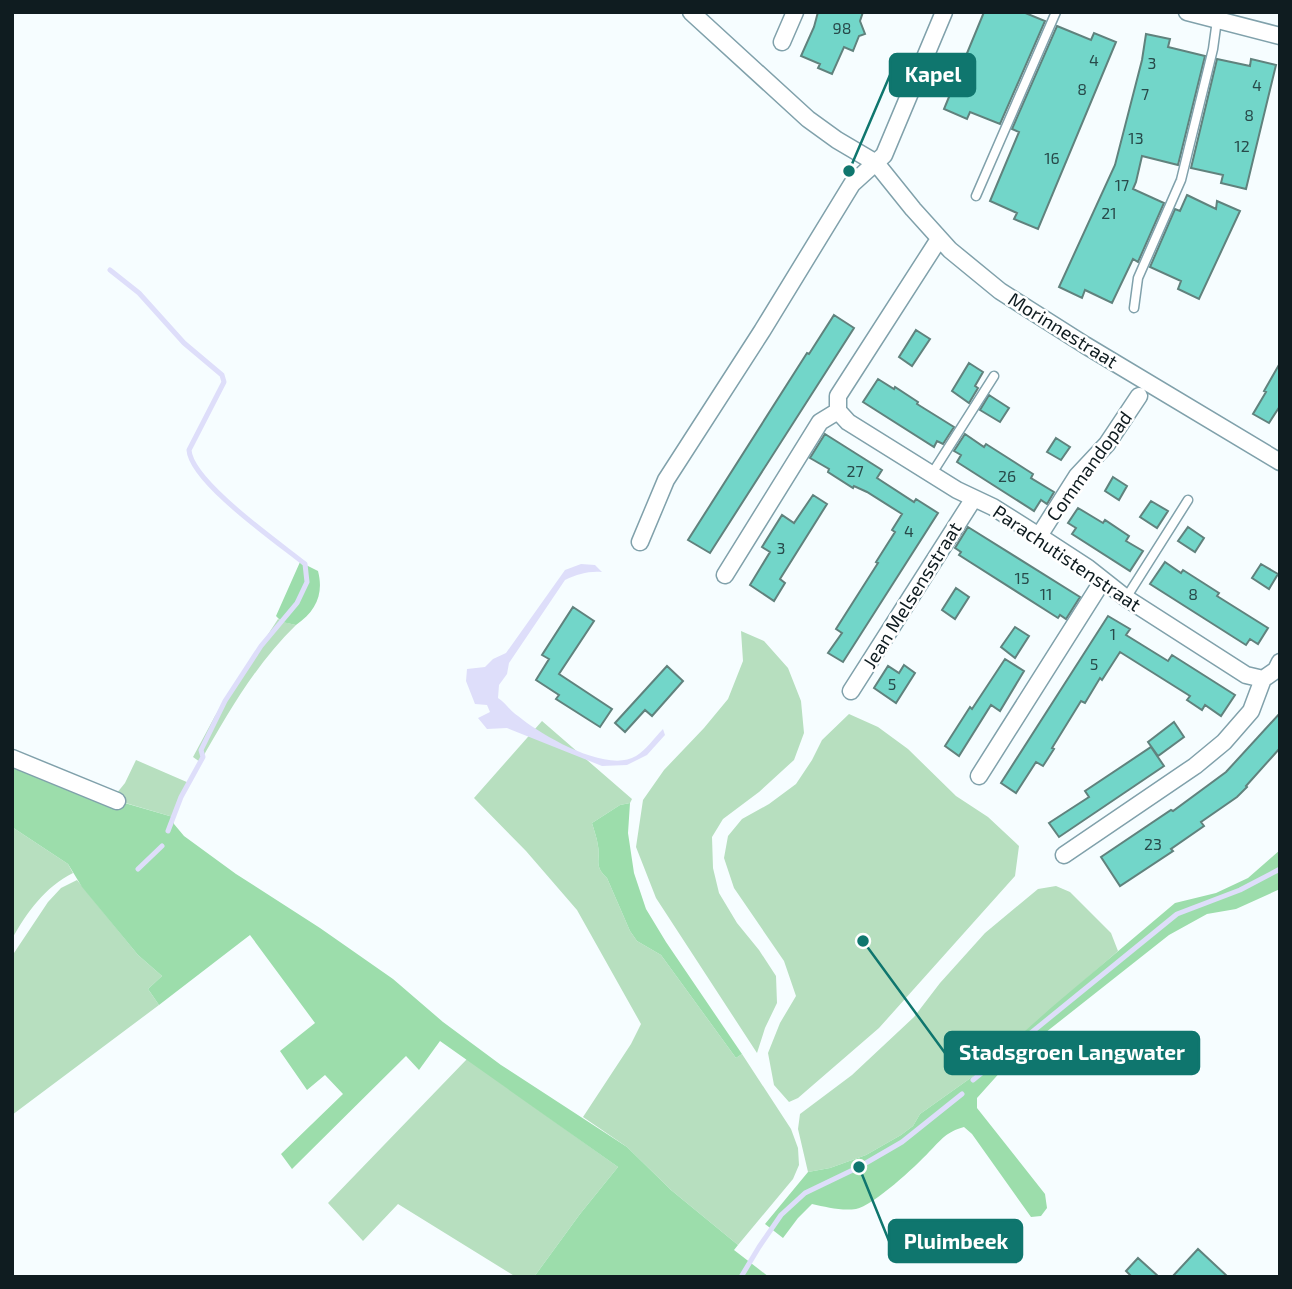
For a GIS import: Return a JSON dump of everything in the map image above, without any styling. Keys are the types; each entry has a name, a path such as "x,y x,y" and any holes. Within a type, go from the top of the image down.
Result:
{"street":[{"name":"Morinnestraat","path":"691,12 808,119 876,163 939,239 1013,300 1280,462"},
{"path":"782,42 795,12"},
{"path":"640,542 666,480 852,184 884,155 944,12"},
{"path":"1187,12 1280,36"},
{"path":"725,575 820,422 838,411 838,396 939,239"},
{"name":"Commandopad","path":"1040,536 1077,476 1107,444 1139,396"},
{"name":"Parachutistenstraat","path":"838,411 848,422 957,491 993,507 1040,536 1088,568 1126,598 1246,676 1263,679"},
{"name":"Jean Melsensstraat","path":"851,691 974,498"},
{"path":"979,776 1103,580"},
{"path":"1064,856 1224,743 1251,711 1263,679 1276,670 1280,662"},
{"path":"12,758 117,801"}],"lane":[{"path":"976,196 1056,12"},
{"path":"1134,308 1138,278 1181,180 1213,49 1217,20"},
{"path":"932,475 994,376"},
{"path":"1126,598 1188,500"}],"green space":[{"path":"300,562 318,571 320,587 313,608 296,625 282,622 276,616"},
{"path":"278,619 296,625 255,673 200,762 193,757 215,716"},
{"path":"741,631 764,641 788,668 801,701 804,733 794,760 759,792 723,819 712,837 713,868 719,893 737,923 776,976 777,1003 757,1053 656,898 636,847 643,800 664,770 728,699 743,661"},
{"path":"849,714 878,727 908,749 956,796 988,817 1019,846 1015,876 879,1028 798,1098 789,1102 774,1085 768,1053 780,1023 796,996 784,961 734,888 724,858 728,836 742,819 796,784 822,740"},
{"path":"542,721 632,799 630,803 620,805 592,823 598,843 600,870 607,878 637,941 661,955 736,1058 742,1054 791,1129 798,1148 799,1165 793,1179 738,1245 671,1190 627,1147 583,1117 641,1024 577,910 526,851 474,798"},
{"path":"136,760 189,783 173,817 112,799 125,783"},
{"path":"12,761 104,797 173,817 174,824 184,836 236,874 393,979 443,1022 501,1065 627,1147 671,1190 738,1245 734,1250 769,1277 534,1277 618,1167 440,1041 419,1070 406,1056 292,1169 281,1154 343,1094 325,1075 307,1090 280,1051 315,1023 250,935 159,1005 148,989 162,976 138,955 82,887 68,864 12,827"},
{"path":"630,803 628,833 634,873 646,909 742,1054 736,1058 661,955 637,941 607,878 600,870 598,843 592,823 620,805"},
{"path":"12,827 68,864 73,873 54,885 38,901 12,939"},
{"path":"1280,850 1280,889 1236,909 1207,914 1169,935 1012,1059 977,1098 977,1108 1045,1194 1047,1208 1041,1216 1031,1217 972,1134 964,1127 945,1136 894,1185 863,1206 845,1209 812,1204 783,1238 765,1224 808,1172 830,1168 866,1155 901,1135 913,1126 920,1114 979,1072 1175,903 1216,893 1248,878"},
{"path":"77,880 138,955 162,976 148,989 159,1005 12,1115 12,956 48,902 61,888"},
{"path":"1056,886 1070,892 1111,933 1118,951 979,1072 920,1114 913,1126 901,1135 866,1155 830,1168 808,1172 798,1129 800,1114 852,1075 914,1017 985,933 1038,889"},
{"path":"467,1059 618,1167 534,1277 516,1277 398,1204 363,1241 328,1203"}],"water":[{"path":"581,564 595,565 602,572 583,573 565,580 509,663 507,674 499,685 498,698 528,724 558,742 609,760 624,760 636,756 663,729 665,735 647,755 627,765 602,766 507,728 487,729 478,718 490,712 487,705 475,704 466,681 467,669 485,667 493,659 506,653 565,570"}],"building":[{"path":"818,12 863,12 860,21 865,34 859,36 853,51 844,47 832,74 818,68 820,64 801,56"},
{"path":"984,12 1023,12 1045,21 1000,124 970,112 967,119 944,109"},
{"path":"1057,26 1091,40 1094,33 1116,42 1038,229 1014,219 1017,213 990,201 1019,132 1012,129"},
{"path":"1146,34 1170,39 1168,47 1205,56 1178,165 1142,156 1133,189 1164,203 1138,262 1133,259 1112,303 1085,290 1082,298 1059,287 1115,165"},
{"path":"1217,59 1250,66 1251,59 1276,65 1246,189 1221,183 1223,175 1191,168"},
{"path":"1187,195 1216,209 1217,201 1240,211 1199,299 1178,289 1181,281 1150,267 1175,209 1180,211"},
{"path":"834,315 854,328 710,553 688,540"},
{"path":"916,330 930,339 912,366 899,357"},
{"path":"969,363 983,372 969,403 952,391"},
{"path":"1280,363 1280,406 1269,423 1253,414"},
{"path":"878,379 894,389 895,387 954,427 943,444 937,441 934,447 863,402"},
{"path":"989,395 1009,408 1000,422 980,410"},
{"path":"825,434 882,470 877,478 914,502 916,499 938,513 843,662 828,653 842,633 836,629 878,563 876,562 895,532 892,530 902,514 867,492 854,486 853,488 810,458"},
{"path":"965,434 1033,474 1031,478 1054,492 1047,504 1041,500 1034,511 957,462 961,455 954,451"},
{"path":"1056,438 1070,447 1061,460 1047,452"},
{"path":"1113,477 1127,486 1119,500 1105,491"},
{"path":"813,495 827,504 780,579 785,583 774,601 750,585 770,552 762,547 782,515 794,523"},
{"path":"1151,501 1168,511 1157,528 1140,517"},
{"path":"1078,508 1103,523 1105,520 1129,536 1126,541 1143,551 1130,571 1072,534 1076,528 1068,523"},
{"path":"968,527 1080,597 1066,619 1060,615 1058,618 959,555 961,552 955,548"},
{"path":"1188,527 1204,538 1195,552 1178,541"},
{"path":"1165,562 1219,593 1217,596 1268,628 1258,644 1250,639 1246,645 1150,584"},
{"path":"1261,564 1278,574 1269,589 1252,578"},
{"path":"956,588 969,597 955,619 942,610"},
{"path":"573,607 594,621 559,674 612,709 600,727 556,699 559,695 536,680 549,659 542,655"},
{"path":"1108,616 1130,629 1126,635 1168,661 1172,655 1235,695 1221,716 1205,705 1202,710 1187,700 1190,696 1120,652 1085,703 1081,701 1043,766 1036,762 1016,793 1001,783"},
{"path":"1015,627 1029,636 1015,658 1001,647"},
{"path":"1005,659 1024,671 1000,711 991,705 959,756 945,746"},
{"path":"904,665 915,673 896,703 874,688 888,666 899,673"},
{"path":"667,666 683,681 652,716 645,710 625,732 615,723"},
{"path":"1280,713 1280,748 1247,787 1201,822 1204,826 1171,849 1173,851 1120,886 1101,857 1173,811 1226,772"},
{"path":"1174,722 1184,737 1158,756 1148,742"},
{"path":"1151,747 1164,766 1059,837 1049,823 1089,797 1085,791"},
{"path":"1198,1249 1228,1277 1172,1277"},
{"path":"1138,1258 1159,1277 1132,1277 1126,1271"}],"waterway":[{"path":"110,270 139,293 184,343 222,375 224,382 189,450 193,463 220,495 305,564 307,582 297,603 261,646 225,701 201,750 203,757 181,797 168,831"},
{"path":"138,869 162,846"},
{"path":"973,1080 1177,914 1240,890 1280,869"},
{"path":"741,1277 781,1215 805,1193 859,1167 902,1142 962,1094"}],"place":[{"name":"Kapel","path":"849,171"},
{"name":"Stadsgroen Langwater","path":"863,941"},
{"name":"Pluimbeek","path":"859,1167"}]}
